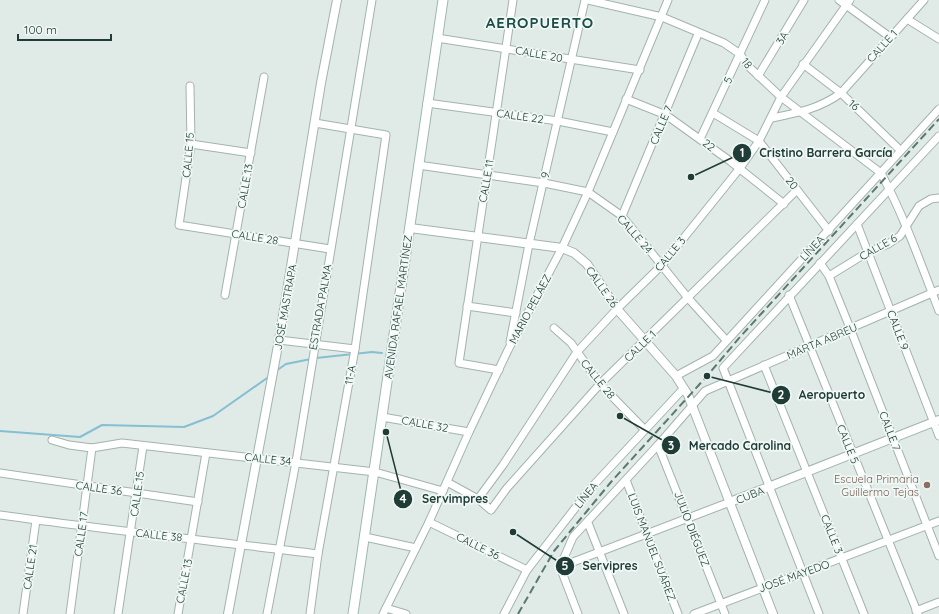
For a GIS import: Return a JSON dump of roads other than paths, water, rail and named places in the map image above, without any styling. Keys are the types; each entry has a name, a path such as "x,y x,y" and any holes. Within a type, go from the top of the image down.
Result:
{"main road":[{"name":"AVENIDA RAFAEL MARTÍNEZ","path":"353,614 443,0"}],"street":[{"name":"JOSÉ MASTRAPA","path":"228,614 280,340 315,123 337,0"},
{"name":"ESTRADA PALMA","path":"267,614 278,549 296,462 349,128 372,0"},
{"name":"CALLE 11","path":"499,370 459,362 476,236 488,176 513,0"},
{"name":"18","path":"586,0 662,17 698,34 724,43 740,54 758,76 781,97 881,173"},
{"name":"9","path":"508,350 529,244 586,0"},
{"name":"MARIO PELÁEZ","path":"385,611 429,522 446,482 508,350 562,248 588,192 668,0"},
{"name":"5","path":"700,139 765,0"},
{"name":"3A","path":"758,76 804,0"},
{"path":"839,0 848,3 890,37"},
{"name":"CALLE 1","path":"772,118 802,112 826,104 841,93 907,19 919,1"},
{"name":"CALLE 3","path":"478,499 504,465 577,352 617,309 662,265 740,168 759,141 772,118 781,97 803,64 848,3"},
{"path":"907,19 939,39"},
{"name":"CALLE 7","path":"622,216 666,115 698,34"},
{"name":"CALLE 20","path":"437,38 640,70"},
{"name":"16","path":"803,64 841,93 900,150"},
{"name":"CALLE 13","path":"225,295 264,76"},
{"name":"CALLE 15","path":"179,225 191,144 190,86"},
{"name":"22","path":"626,99 666,115 740,168 784,204"},
{"name":"CALLE 22","path":"427,103 558,121 613,132"},
{"name":"LÍNEA","path":"676,376 714,356 726,340 939,109"},
{"name":"20","path":"712,112 759,141 828,231"},
{"path":"315,123 349,128"},
{"name":"11-A","path":"310,614 318,554 355,349 386,135 349,128"},
{"name":"LÍNEA","path":"728,381 723,368 789,295 939,136"},
{"path":"191,144 251,153"},
{"name":"CALLE 24","path":"418,165 544,183 588,192 622,216 688,298 726,340"},
{"path":"881,173 890,188 905,225 936,292 939,311"},
{"name":"CALLE 1","path":"478,499 491,510 507,488 600,384 645,342 797,190"},
{"name":"CALLE 6","path":"829,276 868,252 888,244 900,236 905,225 919,206 931,199 939,198"},
{"name":"CALLE 9","path":"857,224 936,421 939,436"},
{"name":"CALLE 28","path":"179,225 330,249"},
{"name":"CALLE 26","path":"410,228 562,248 574,253 587,264 617,309 676,376 688,395 773,614"},
{"name":"CALLE 7","path":"820,263 829,276 939,556"},
{"name":"MARTA ABREU","path":"705,391 936,292"},
{"name":"CALLE 5","path":"789,295 808,347 917,612"},
{"path":"467,306 516,313"},
{"name":"CALLE 28","path":"554,328 570,343 600,384 644,429"},
{"path":"280,340 355,349"},
{"name":"CALLE 3","path":"764,366 864,614"},
{"path":"728,381 819,614"},
{"name":"LÍNEA","path":"504,614 527,570 590,489 644,429 684,388"},
{"name":"LÍNEA","path":"560,567 573,537 658,445 705,391"},
{"name":"CALLE 32","path":"382,417 469,432"},
{"name":"CUBA","path":"560,567 647,535 936,421"},
{"name":"CALLE 34","path":"52,440 92,451 122,443 334,466 375,472 443,491"},
{"name":"JULIO DIÉGUEZ","path":"658,445 725,614"},
{"name":"CALLE 15","path":"118,614 132,532 143,446"},
{"name":"CALLE 17","path":"70,614 83,527 92,451"},
{"name":"CALLE 13","path":"178,614 206,453"},
{"name":"CALLE 36","path":"0,473 198,502"},
{"name":"LUIS MANUEL SUÁREZ","path":"626,480 678,614"},
{"path":"446,482 478,499"},
{"name":"CALLE 38","path":"0,515 83,527 241,543 318,554"},
{"name":"CALLE 21","path":"23,614 36,520"},
{"name":"JOSÉ MAYEDO","path":"694,614 939,521"},
{"name":"CALLE 36","path":"429,522 527,570"},
{"path":"588,522 624,614"},
{"path":"365,537 416,548"},
{"path":"560,567 578,614"},
{"path":"917,612 939,602"},
{"path":"385,611 406,614"}],"waterway":[{"path":"316,358 372,352 382,353"},
{"path":"276,371 286,364 311,359"},
{"path":"0,431 80,437 102,425 184,427 213,416 270,376"}],"railway":[{"path":"518,614 554,551 611,482 707,376 740,337 939,119"}],"place":[{"name":"Cristino Barrera García","path":"691,177"},
{"name":"Aeropuerto","path":"707,376"},
{"name":"Mercado Carolina","path":"620,416"},
{"name":"Servimpres","path":"386,432"},
{"name":"Escuela Primaria Guillermo Tejas","path":"927,485"},
{"name":"Servipres","path":"513,532"}],"district":[{"name":"AEROPUERTO","path":"540,22"}]}
